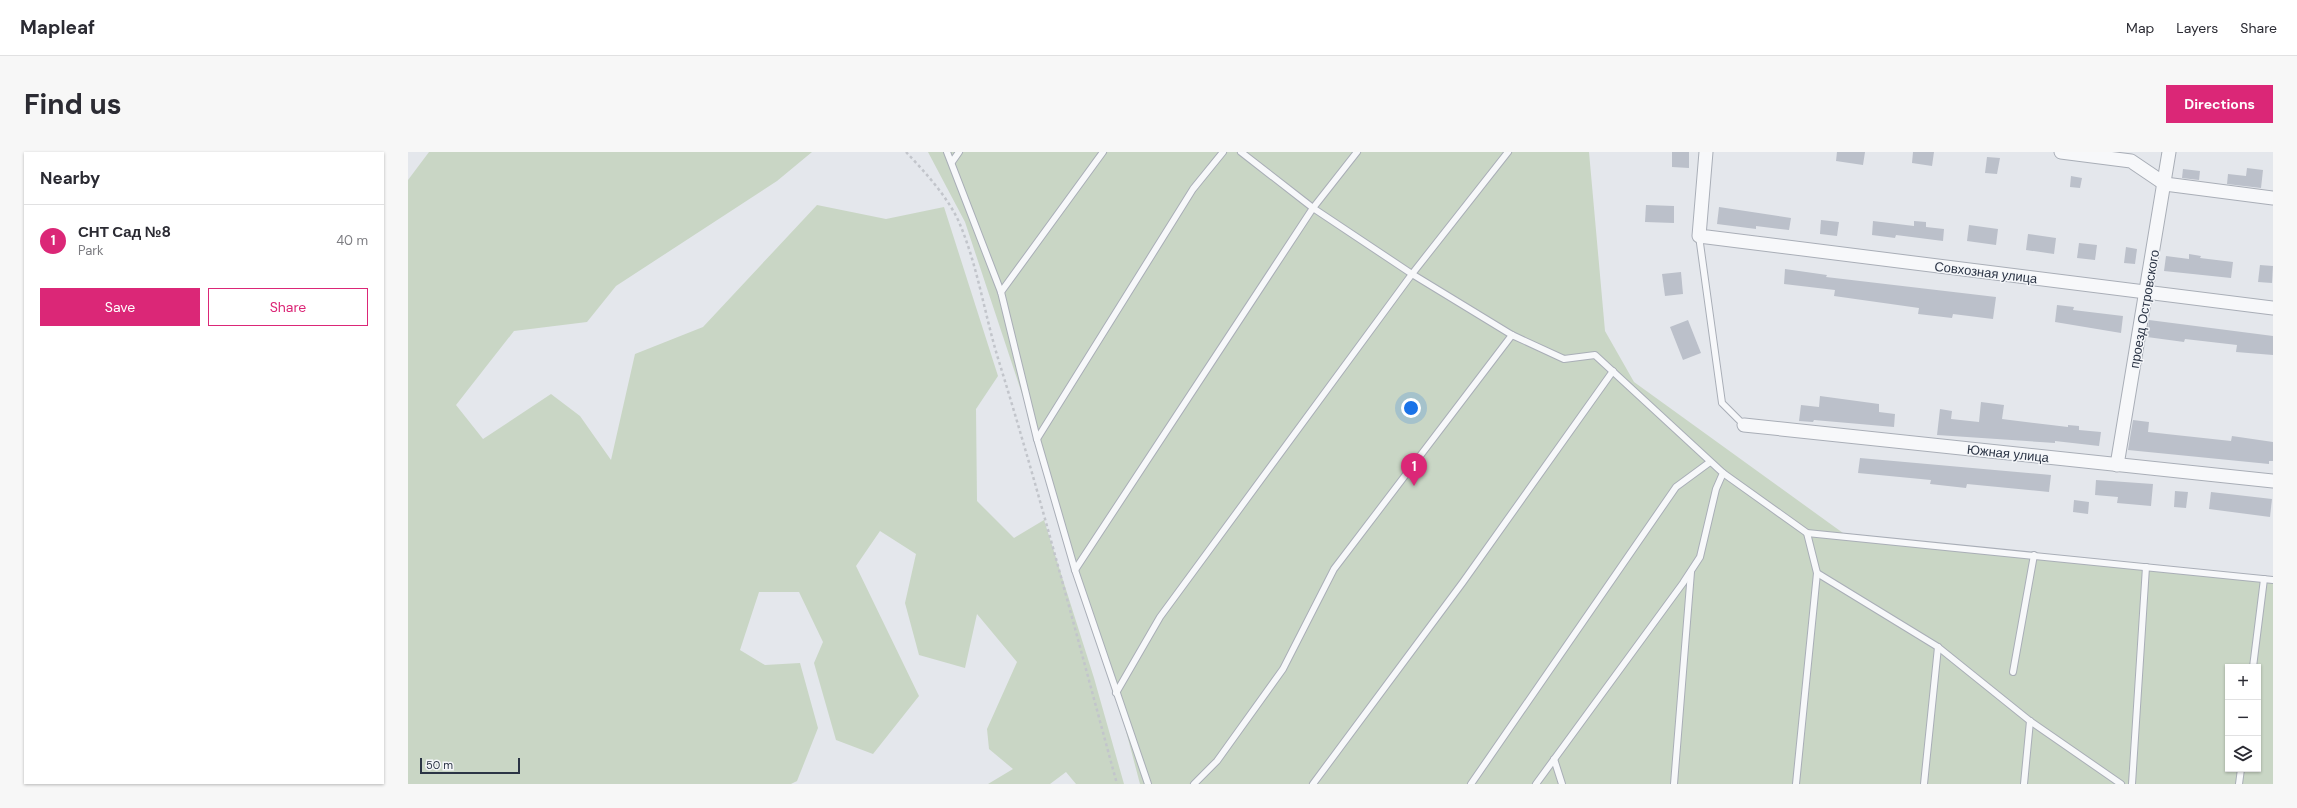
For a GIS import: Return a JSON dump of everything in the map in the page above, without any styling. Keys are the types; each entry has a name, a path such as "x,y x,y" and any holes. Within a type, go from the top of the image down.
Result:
{"street":[{"path":"1699,236 1706,152"},
{"path":"2061,152 2131,161 2165,184 2273,198"},
{"name":"проезд Островского","path":"2117,465 2165,184 2169,152"},
{"name":"Совхозная улица","path":"1699,236 2273,308"},
{"name":"Южная улица","path":"1744,425 2273,481"}],"lane":[{"path":"947,152 1001,292 1037,439 1075,570 1148,784"},
{"path":"952,162 959,152"},
{"path":"1001,292 1102,152"},
{"path":"1037,439 1193,189 1223,152"},
{"path":"1241,152 1313,208 1412,274 1512,335 1564,359 1596,355 1723,473 1807,533 2273,580"},
{"path":"1075,570 1313,208 1357,152"},
{"path":"1116,693 1160,617 1412,274 1508,152"},
{"path":"1699,236 1722,403 1744,425"},
{"path":"1194,784 1217,761 1283,669 1334,569 1512,335"},
{"path":"1314,784 1463,582 1613,371"},
{"path":"1471,784 1676,487 1710,462"},
{"path":"1536,784 1700,557 1716,489 1723,473"},
{"path":"1796,784 1817,573 1807,533"},
{"path":"2013,672 2034,556"},
{"path":"2132,784 2146,567"},
{"path":"1674,784 1691,571"},
{"path":"1817,573 1938,647 2030,721 2121,784"},
{"path":"2253,664 2264,579"},
{"path":"1924,784 1938,647"},
{"path":"2024,784 2030,721"},
{"path":"1554,759 1562,784"},
{"path":"2239,784 2241,772"}],"path":[{"path":"906,152 922,169 958,221 970,254 988,324 1023,437 1117,784"}],"green space":[{"path":"429,152 812,152 777,181 616,286 587,322 514,331 456,405 483,439 551,394 580,416 611,460 635,354 703,327 817,205 886,219 944,207 998,376 976,409 977,501 1014,538 1044,520 1094,678 1124,784 1076,784 1066,772 1050,784 988,784 1013,769 989,749 987,729 1017,662 977,614 965,668 919,655 905,603 916,554 880,531 856,566 919,696 873,754 836,740 814,663 823,642 799,592 759,592 740,650 765,665 800,663 818,728 797,781 791,784 408,784 408,180"},
{"path":"928,152 1589,152 1605,331 1634,382 1843,533 2273,578 2273,784 1140,784 1116,693 1037,439 965,222"}],"building":[{"path":"1672,152 1689,152 1689,168 1672,167"},
{"path":"1837,152 1865,152 1863,165 1836,161"},
{"path":"1913,152 1934,152 1932,166 1912,163"},
{"path":"1987,157 2000,158 1997,174 1985,173"},
{"path":"2247,168 2263,170 2261,188 2227,184 2228,174 2246,176"},
{"path":"2183,169 2200,171 2199,180 2182,178"},
{"path":"2071,176 2082,178 2080,188 2070,187"},
{"path":"1646,205 1674,206 1674,223 1645,222"},
{"path":"1719,207 1791,218 1789,230 1756,226 1756,229 1717,224"},
{"path":"1821,220 1839,222 1837,236 1820,234"},
{"path":"1873,221 1914,226 1914,221 1926,222 1926,227 1944,229 1943,241 1896,235 1895,238 1872,235"},
{"path":"1969,225 1998,229 1996,245 1967,241"},
{"path":"2028,234 2056,238 2054,254 2026,250"},
{"path":"2079,243 2097,245 2095,260 2077,258"},
{"path":"2126,247 2137,249 2135,264 2124,263"},
{"path":"2189,254 2201,256 2200,258 2233,262 2231,278 2164,271 2166,256 2189,259"},
{"path":"2260,265 2273,266 2272,283 2258,282"},
{"path":"1785,269 1827,275 1826,277 1996,297 1993,319 1953,314 1952,318 1918,314 1919,308 1834,296 1835,290 1784,284"},
{"path":"1681,272 1683,294 1665,296 1662,274"},
{"path":"2057,305 2074,307 2073,310 2123,316 2121,333 2055,322"},
{"path":"1688,320 1701,353 1683,360 1670,327"},
{"path":"2149,320 2273,336 2273,355 2236,352 2237,345 2185,339 2184,342 2147,337"},
{"path":"1820,396 1879,404 1879,412 1895,414 1894,427 1814,420 1813,422 1799,421 1801,405 1819,407"},
{"path":"1981,402 2004,405 2002,419 2068,427 2068,425 2079,426 2079,430 2101,432 2099,446 2055,441 2055,443 1937,435 1940,409 1952,411 1951,419 1979,422"},
{"path":"2133,420 2149,422 2148,432 2231,441 2232,436 2273,442 2273,461 2269,461 2269,464 2128,450"},
{"path":"1860,458 2051,475 2049,492 1967,484 1966,488 1930,484 1931,480 1858,473"},
{"path":"2096,480 2153,484 2151,506 2117,503 2118,497 2095,495"},
{"path":"2175,491 2188,492 2186,508 2174,507"},
{"path":"2211,492 2272,499 2270,517 2209,509"},
{"path":"2074,500 2089,502 2088,514 2073,512"}],"place":[{"name":"СНТ Сад №8","path":"1414,486"}]}
